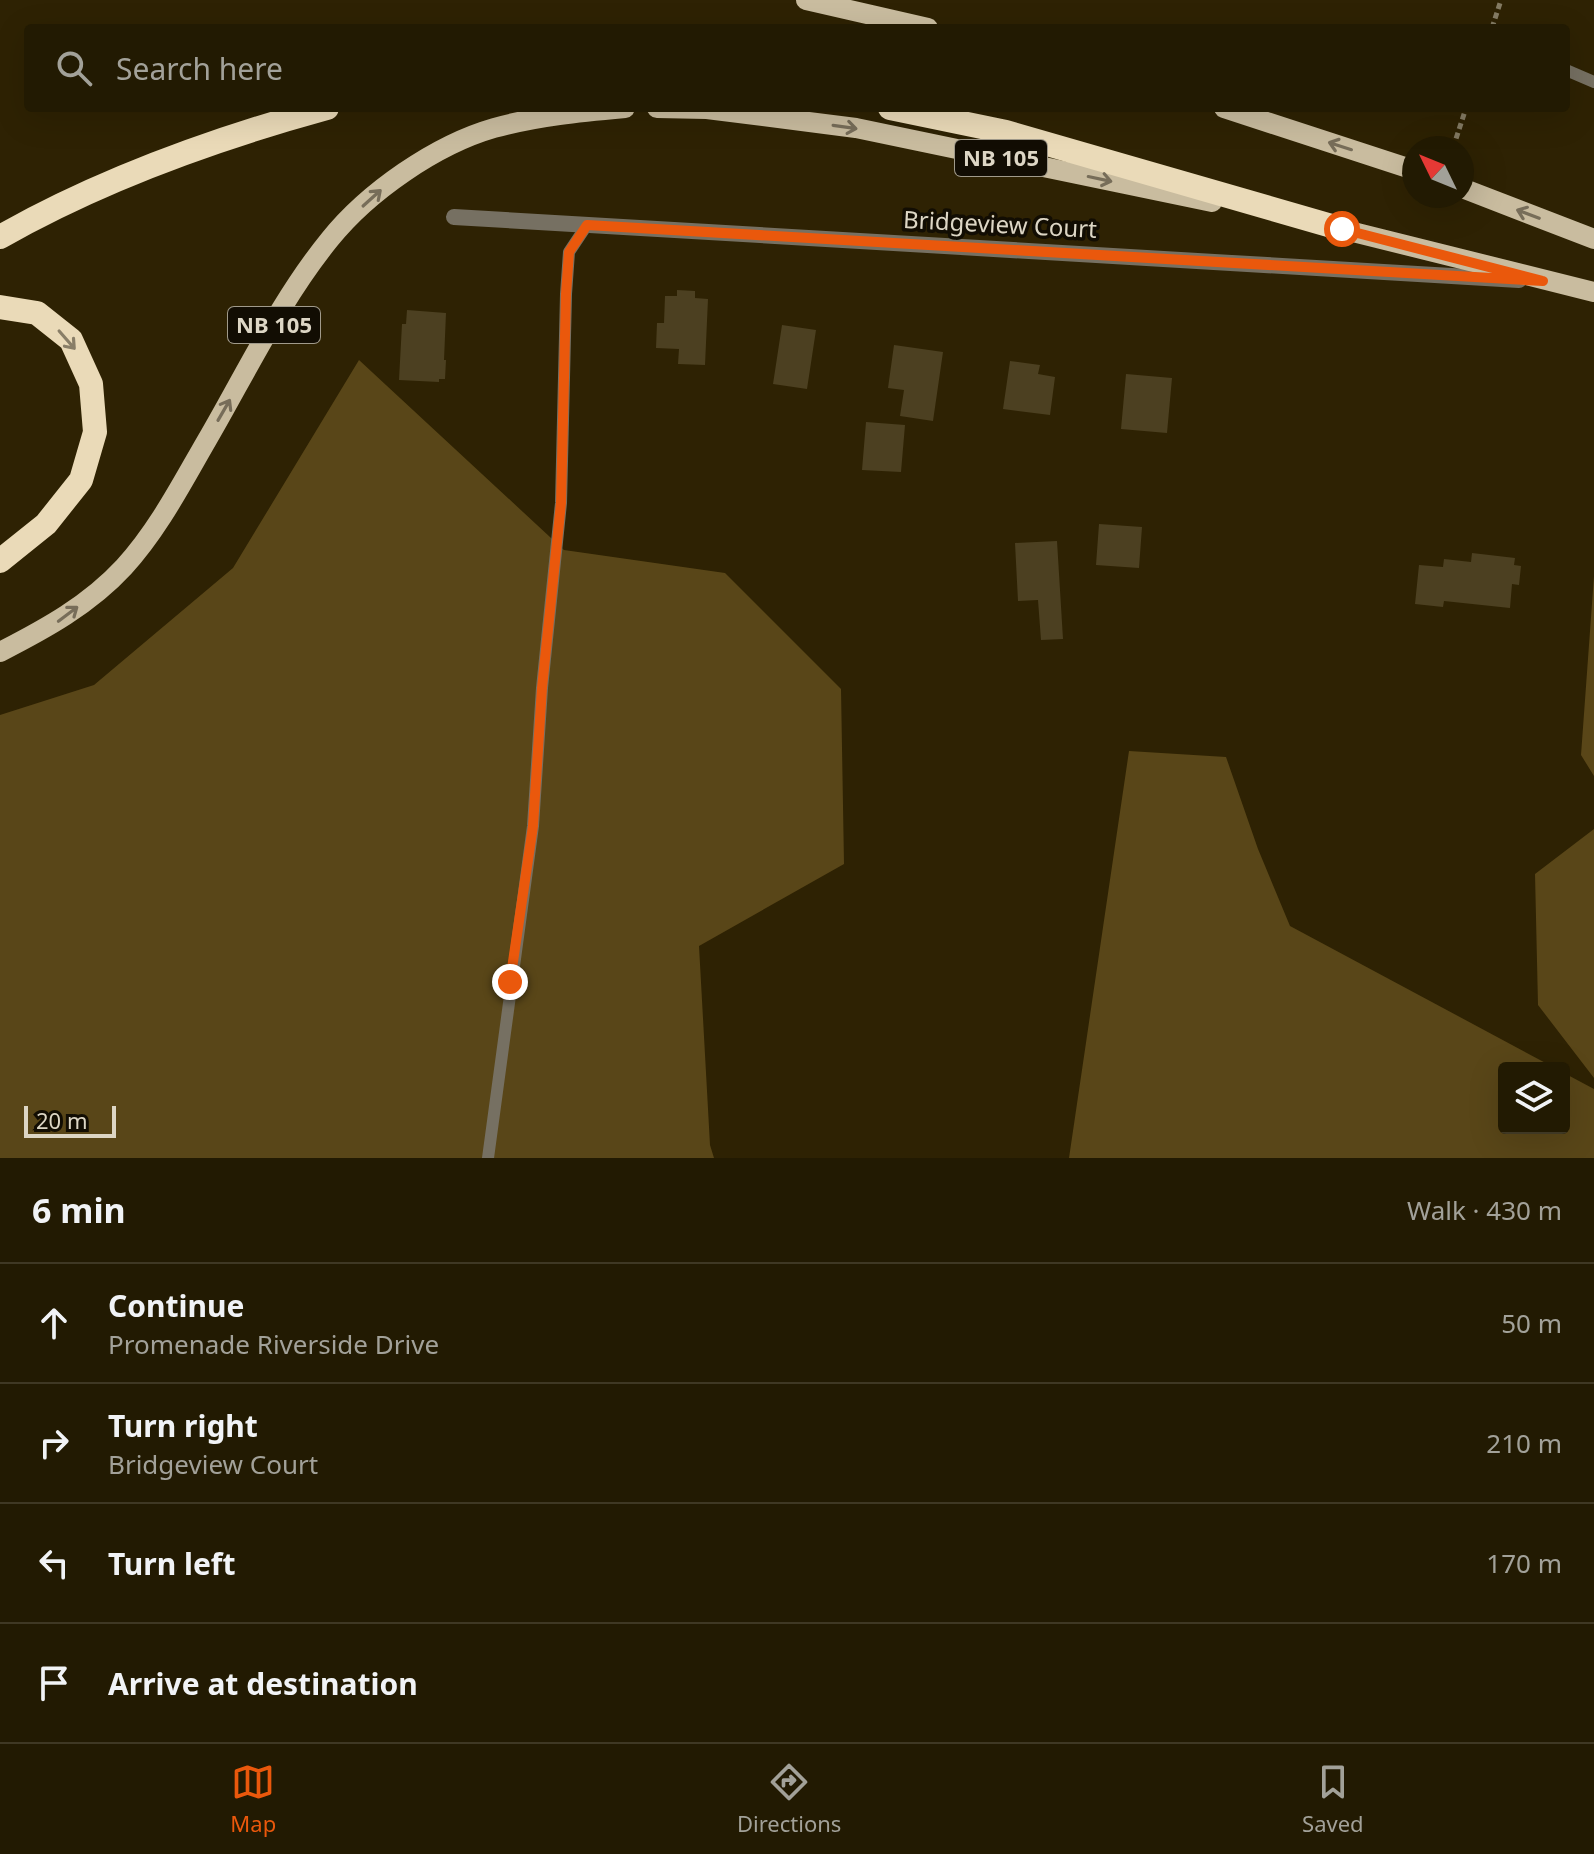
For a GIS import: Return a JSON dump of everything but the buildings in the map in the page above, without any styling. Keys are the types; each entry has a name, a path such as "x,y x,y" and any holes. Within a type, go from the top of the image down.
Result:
{"highway":[{"path":"0,237 36,216 142,169 246,130 312,112"},
{"path":"909,112 1006,132 1342,229"},
{"path":"0,307 37,313 71,340 91,384 95,432 81,480 46,524 0,561"}],"main road":[{"path":"806,0 911,24"},
{"name":"NB 105","path":"0,652 65,618 124,567 167,508 299,282 331,237 379,191 431,154 491,128 579,112"},
{"name":"NB 105","path":"731,112 856,128 1342,229 1594,292"},
{"path":"1236,112 1402,166"},
{"path":"1474,193 1594,239"}],"street":[{"name":"Bridgeview Court","path":"454,217 1543,281"}],"lane":[{"path":"1570,72 1594,82"},
{"path":"488,1158 533,826 542,688 561,503 569,252 587,225"}],"path":[{"path":"1493,24 1501,0"},
{"path":"1457,136 1465,112"}],"shaded area":[{"path":"359,360 564,550 725,573 841,689 844,864 699,946 710,1145 714,1158 0,1158 0,715 94,685 233,568"},
{"path":"1594,576 1594,776 1581,755"},
{"path":"1129,751 1226,757 1258,849 1290,926 1544,1062 1498,1062 1498,1134 1570,1134 1570,1076 1594,1089 1594,1158 1069,1158"},
{"path":"1594,829 1594,1078 1538,1005 1535,874"}],"route":[{"path":"510,982 533,826 542,688 561,503 569,252 587,225 1543,281 1342,229"}]}
